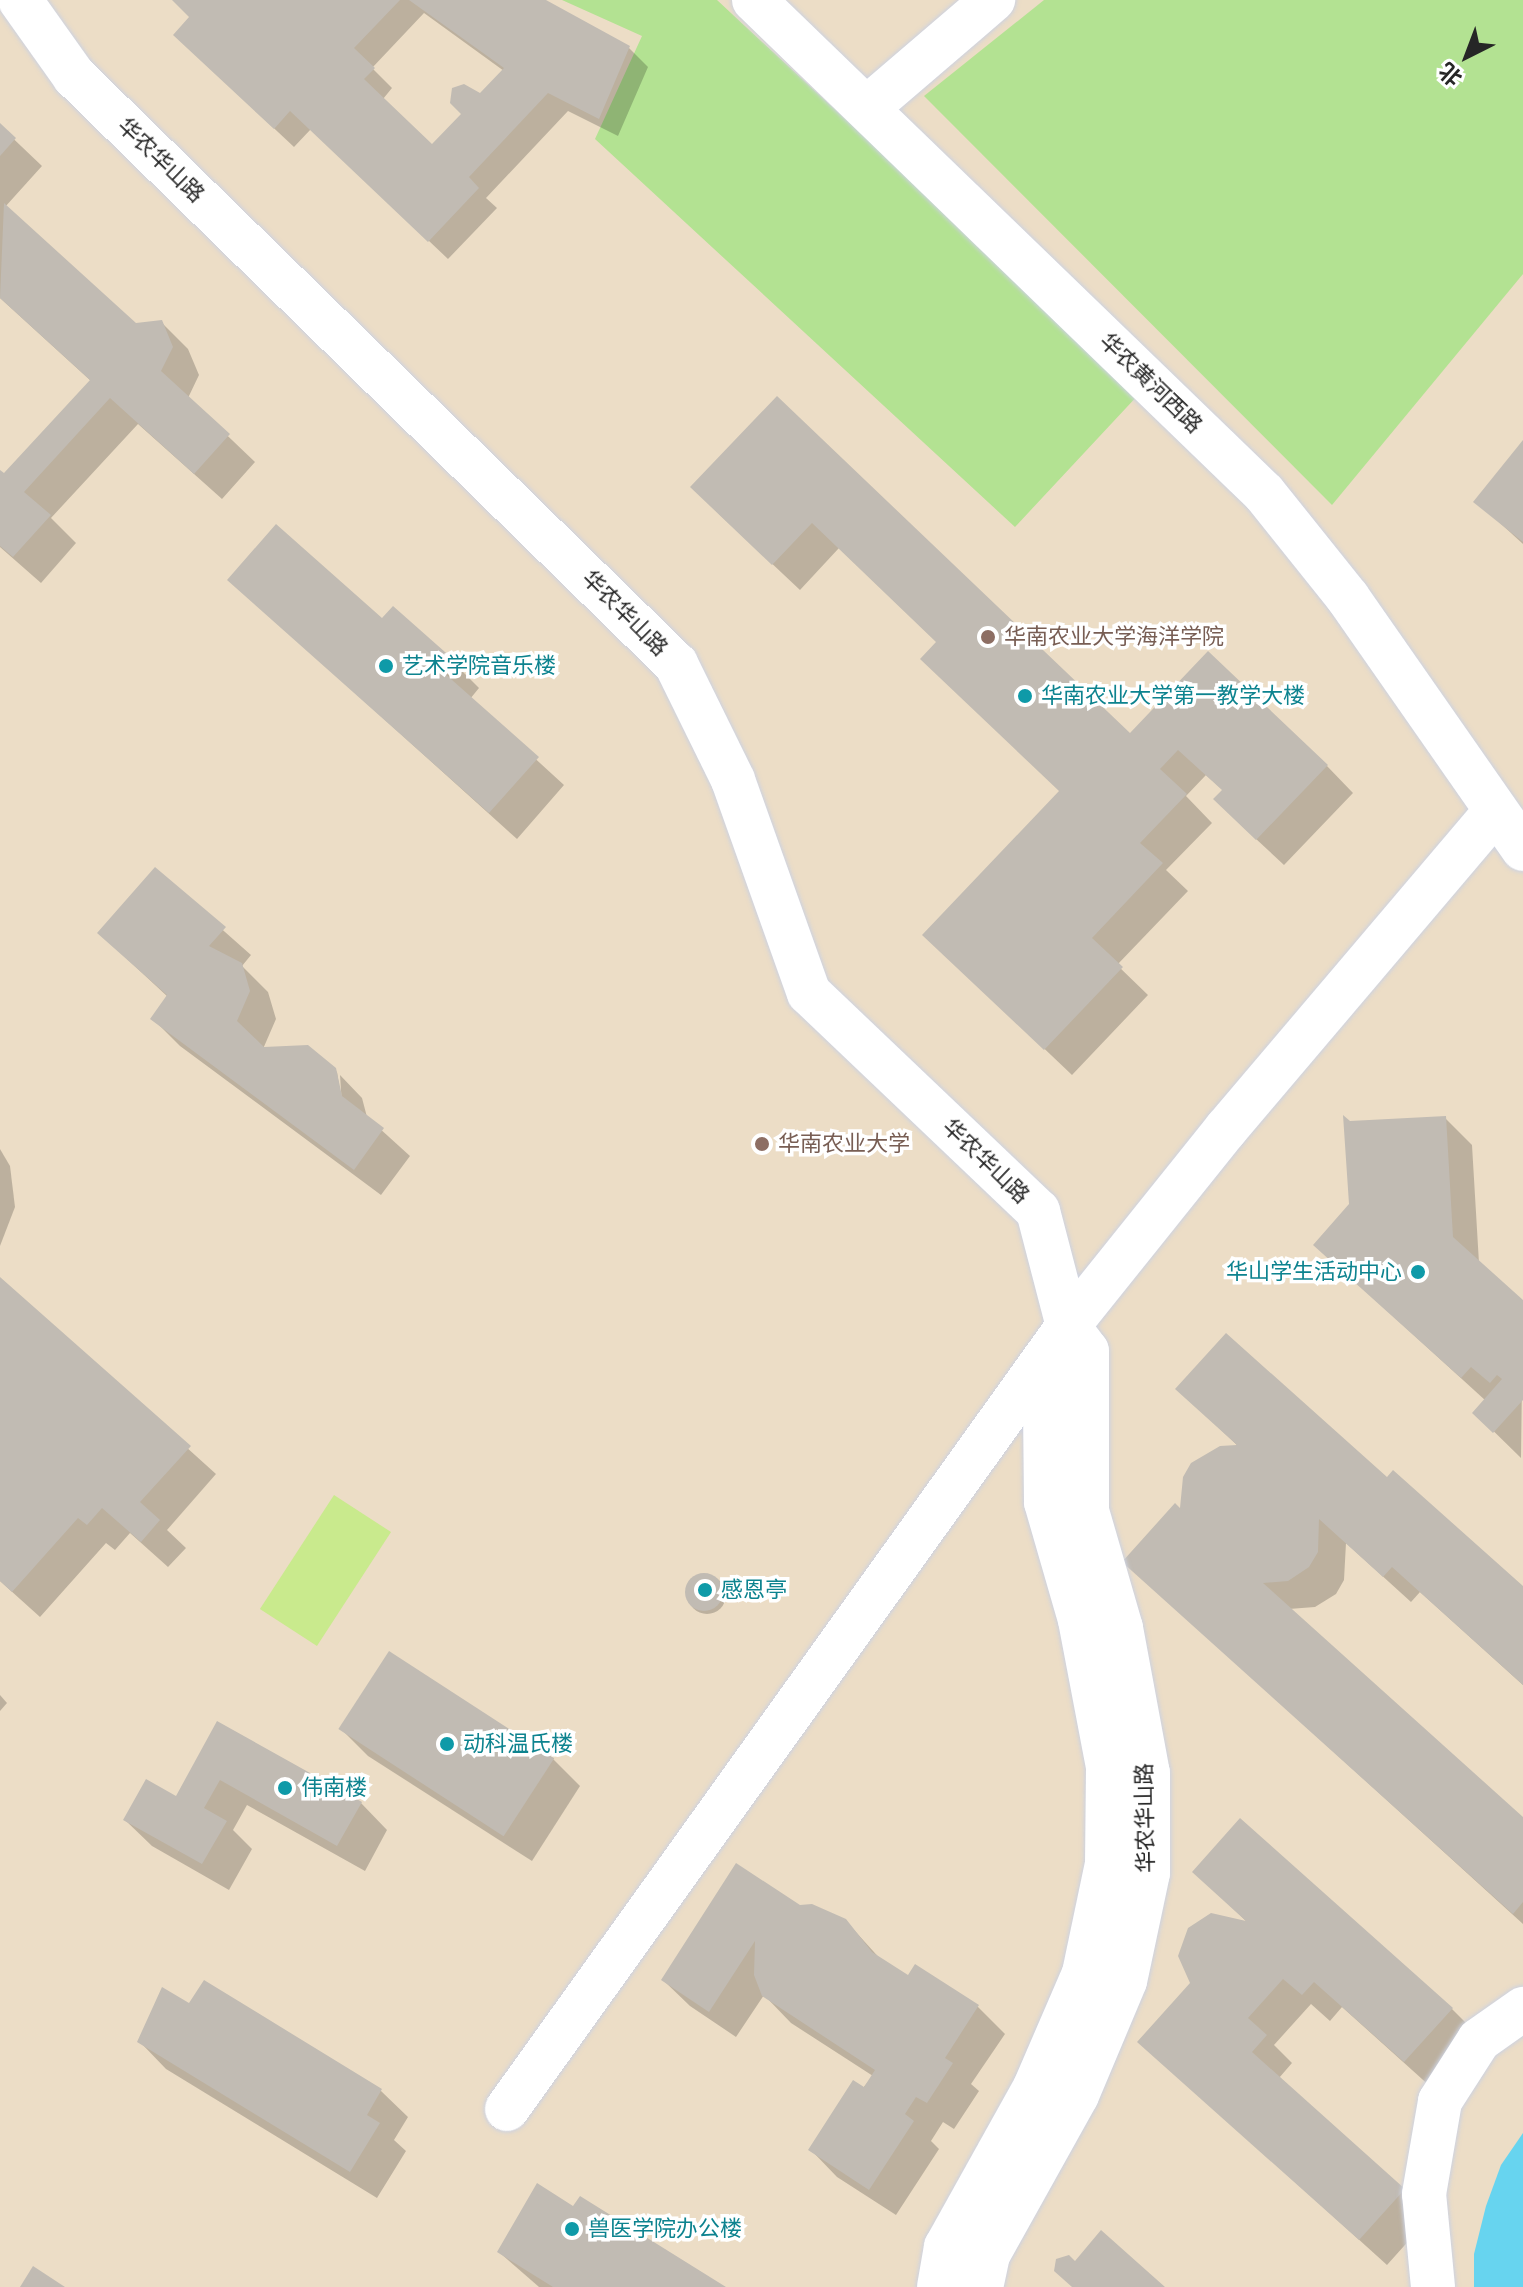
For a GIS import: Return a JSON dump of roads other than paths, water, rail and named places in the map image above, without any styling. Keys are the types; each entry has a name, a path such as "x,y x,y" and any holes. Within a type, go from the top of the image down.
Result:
{"street":[{"name":"华农华山路","path":"20,0 74,76 676,664 733,780 809,993 1038,1211 1068,1326 1087,1351 1087,1511 1121,1628 1148,1773 1148,1873 1125,1981 1077,2095 988,2255 981,2287"},
{"name":"华农黄河西路","path":"754,0 1264,493 1348,598 1523,849"},
{"path":"868,107 993,0"},
{"path":"507,2109 1068,1326 1226,1129 1496,811"},
{"name":"华农华山路","path":"939,2287 946,2247 1035,2087 1084,1973 1107,1864 1108,1767 1080,1620 1046,1502 1045,1412 1068,1326"},
{"path":"1433,2287 1424,2194 1440,2101 1479,2040 1523,2009"}],"water":[{"path":"1523,2133 1523,2287 1474,2287 1474,2254 1486,2206 1501,2165"}],"place":[{"name":"华南农业大学海洋学院","path":"988,637"},
{"name":"艺术学院音乐楼","path":"386,666"},
{"name":"华南农业大学第一教学大楼","path":"1025,696"},
{"name":"华南农业大学","path":"762,1144"},
{"name":"华山学生活动中心","path":"1418,1272"},
{"name":"感恩亭","path":"705,1590"},
{"name":"动科温氏楼","path":"447,1744"},
{"name":"伟南楼","path":"285,1788"},
{"name":"兽医学院办公楼","path":"572,2229"}]}
